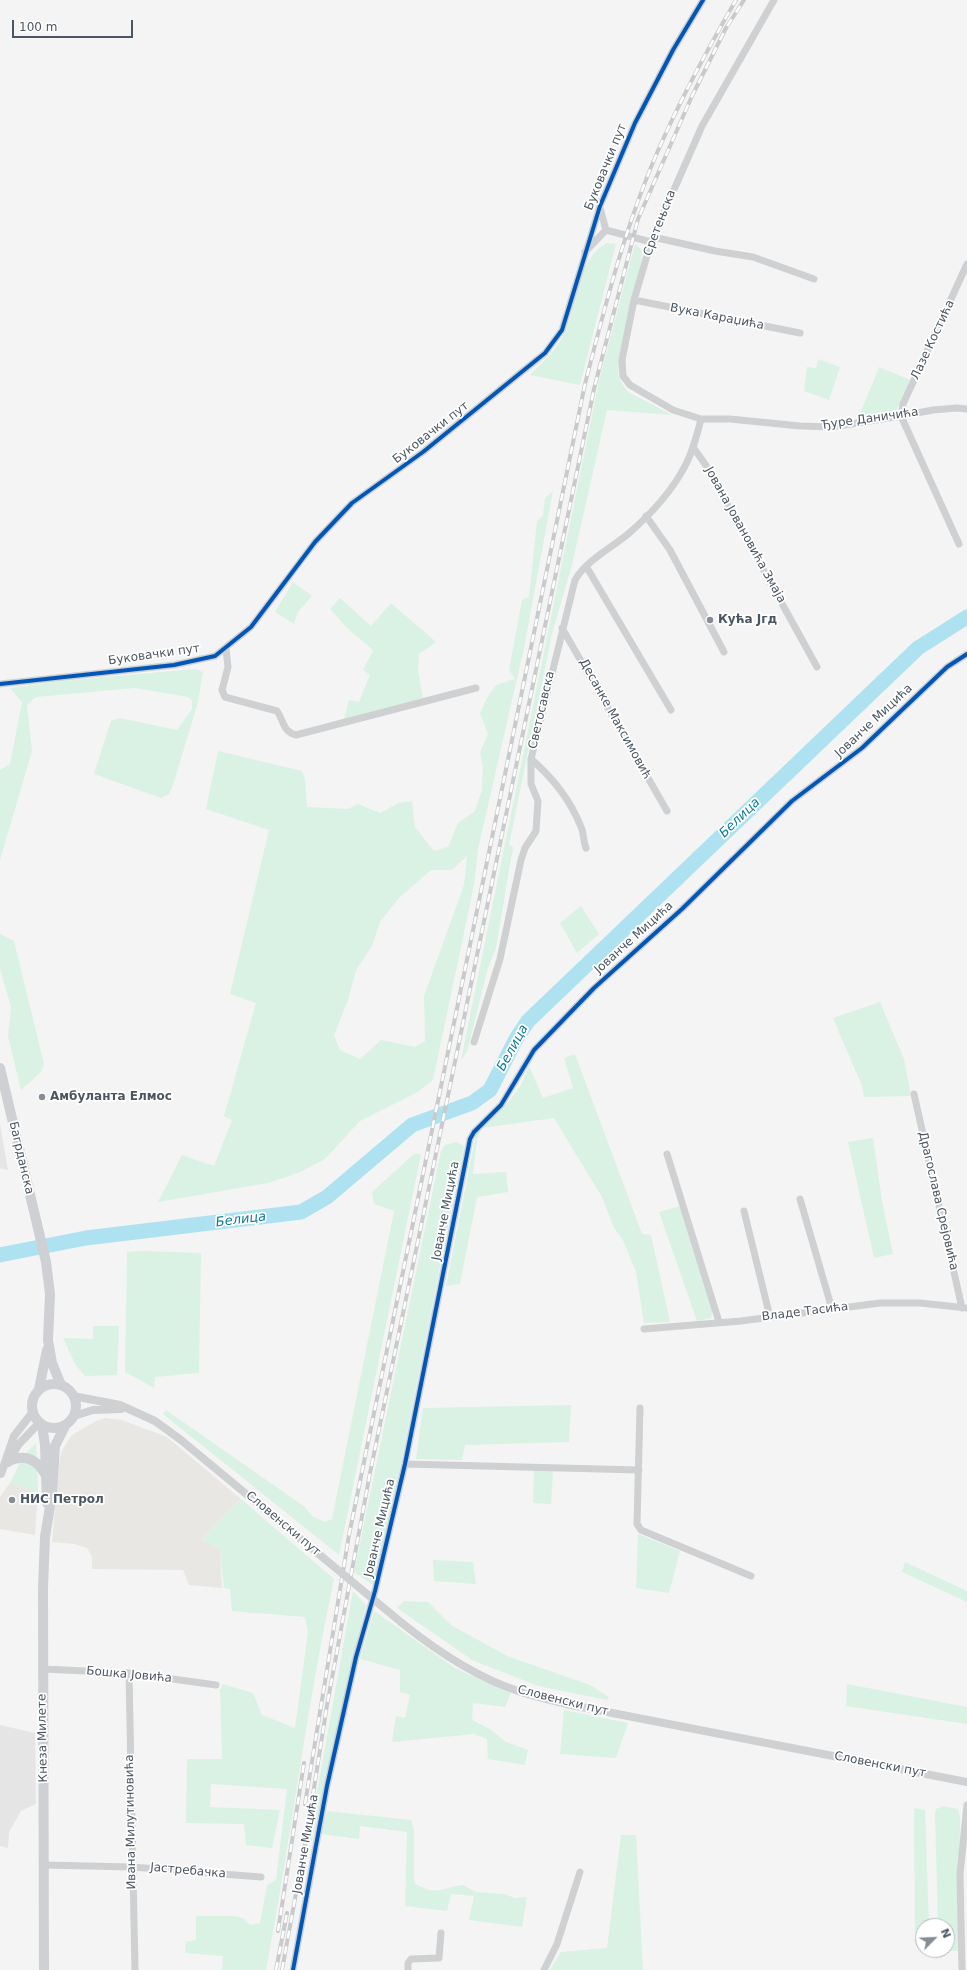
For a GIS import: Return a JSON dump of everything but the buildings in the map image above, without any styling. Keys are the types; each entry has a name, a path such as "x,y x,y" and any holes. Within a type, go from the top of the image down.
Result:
{"main road":[{"name":"Багрданска","path":"0,1068 46,1262 50,1294 48,1340"},
{"path":"48,1340 52,1363 61,1385 73,1396 76,1405 74,1416 65,1426 55,1429 40,1424 32,1413 32,1400 39,1389 48,1340"},
{"path":"39,1389 48,1385 61,1385"},
{"name":"Кнеза Милете","path":"40,1424 45,1445 46,1497 49,1506"},
{"name":"Кнеза Милете","path":"44,1970 42,1669 43,1588 55,1446 65,1426"},
{"path":"9,1460 20,1457 31,1459 40,1466 46,1476"}],"street":[{"name":"Буковачки пут","path":"0,684 174,664 214,656 226,649 251,627 315,542 352,504 423,452 545,353 562,330 584,252 600,206 635,123 672,50 703,0"},
{"name":"Сретењска","path":"701,419 673,410 642,393 626,381 623,376 622,360 634,300 652,239 702,126 774,0"},
{"path":"600,206 606,230"},
{"path":"606,230 754,257 814,279"},
{"path":"584,252 606,230"},
{"name":"Лазе Костића","path":"901,416 903,404 967,264"},
{"name":"Вука Караџића","path":"634,300 800,333"},
{"name":"Ђуре Даничића","path":"701,419 832,427 933,410 957,408 967,409"},
{"path":"901,416 959,544"},
{"name":"Светосавска","path":"474,1042 500,959 521,860 525,848 536,831 538,801 531,784 531,759 575,580 586,566 628,534 674,484 686,466 701,419"},
{"name":"Јована Јовановића Змаја","path":"693,448 706,464 817,667"},
{"path":"646,516 670,550 724,652"},
{"path":"586,566 671,710"},
{"name":"Десанке Максимовић","path":"562,628 667,811"},
{"path":"226,649 228,667 222,690 225,697 277,710 286,730 296,735 476,688"},
{"name":"Јованче Мицића","path":"293,1970 327,1786 356,1657 375,1591 405,1464 470,1139 474,1132 501,1105 534,1050 594,988 682,909 792,801 862,748 947,667 967,654"},
{"path":"531,759 551,776 558,786 581,826 586,848"},
{"name":"Драгослава Срејовића","path":"914,1094 964,1308"},
{"path":"667,1154 719,1322"},
{"path":"800,1199 832,1309"},
{"path":"744,1212 770,1317"},
{"name":"Владе Тасића","path":"644,1329 741,1321 880,1303 920,1303 964,1308"},
{"name":"Словенски пут","path":"73,1396 109,1402 146,1416 168,1429 402,1623 442,1653 476,1672 520,1692 566,1704 967,1782"},
{"path":"74,1416 93,1410 125,1408"},
{"path":"640,1408 637,1524 641,1530 751,1576"},
{"path":"0,1475 14,1436 32,1413"},
{"path":"0,1475 18,1445 40,1424"},
{"path":"405,1464 639,1470"},
{"name":"Бошка Јовића","path":"42,1669 129,1673 216,1685"},
{"name":"Ивана Милутиновића","path":"129,1673 135,1970"},
{"path":"962,1970 960,1874 963,1828 967,1805"},
{"name":"Јастребачка","path":"44,1865 132,1867 261,1877"},
{"path":"544,1970 557,1944 580,1872"},
{"path":"408,1967 411,1959 439,1958 441,1933"}],"shaded area":[{"path":"0,1124 8,1170 0,1168"},
{"path":"105,1418 122,1420 167,1437 241,1499 202,1539 220,1549 222,1588 189,1585 183,1570 92,1569 92,1557 87,1548 74,1544 52,1542 59,1463 62,1450 72,1435 96,1421"},
{"path":"10,1483 38,1492 35,1535 0,1529 0,1497"},
{"path":"0,1725 35,1733 36,1804 21,1811 9,1832 8,1848 0,1846"}],"green space":[{"path":"607,243 616,244 580,385 530,375 552,353 562,338 572,313 578,286 588,261 596,251"},
{"path":"635,244 642,250 642,258 620,356 618,374 622,384 628,392 672,415 607,410 572,565 552,634 509,845 513,847 496,948 488,968 467,1052 461,1060 599,381"},
{"path":"818,359 840,367 829,400 804,391 807,367 816,368"},
{"path":"879,367 910,380 895,413 858,419"},
{"path":"553,491 524,648 478,849 474,885 433,1080 416,1093 360,1121 325,1159 298,1173 268,1183 158,1202 182,1155 214,1166 232,1120 224,1116 256,1003 230,994 269,830 206,809 218,751 302,771 305,779 307,807 348,809 358,804 380,813 399,803 412,801 415,827 434,851 448,847 458,823 475,811 482,790 483,767 480,752 488,734 480,713 487,698 496,685 515,679 509,670 522,600 529,597 537,521 543,515 545,498","holes":["467,856 464,885 424,996 425,1041 415,1047 381,1040 360,1059 340,1050 334,1035 348,1000 356,970 372,946 380,922 398,899 431,870 452,870"]},
{"path":"293,582 312,596 298,612 294,624 275,612"},
{"path":"340,598 371,626 391,603 436,642 419,654 418,671 423,698 344,719 349,700 359,702 370,675 363,670 373,650 347,628 330,609"},
{"path":"195,669 203,672 198,702 173,785 169,794 161,798 94,774 111,721 120,718 177,730 192,709 192,701 188,697 135,688 36,697 27,705 32,751 0,860 0,770 10,764 22,702 10,688 61,681"},
{"path":"581,906 599,934 577,953 560,923"},
{"path":"0,934 14,941 44,1064 41,1072 21,1090 8,1036 11,1007 0,969"},
{"path":"880,1002 904,1059 911,1096 864,1097 862,1086 833,1018"},
{"path":"575,1054 642,1234 651,1235 670,1322 644,1323 636,1272 623,1240 614,1228 602,1197 554,1118 482,1128 511,1099 521,1085 529,1066 543,1098 573,1088 564,1058"},
{"path":"482,1128 477,1139 473,1174 506,1172 508,1192 477,1197 460,1284 446,1286 476,1134"},
{"path":"873,1138 882,1201 893,1254 874,1258 848,1142"},
{"path":"456,1142 464,1146 399,1473 373,1585 354,1572 441,1151 445,1145"},
{"path":"414,1154 421,1154 339,1555 163,1414 166,1410 305,1507 312,1516 325,1522 332,1519 394,1211 374,1204 372,1192"},
{"path":"680,1206 713,1309 711,1318 697,1321 659,1212"},
{"path":"127,1252 201,1253 199,1373 155,1377 154,1388 125,1372"},
{"path":"93,1326 119,1326 117,1375 85,1376 75,1364 63,1338 93,1339"},
{"path":"571,1405 569,1442 465,1445 462,1460 416,1459 423,1408"},
{"path":"36,1443 38,1492 10,1483 24,1455"},
{"path":"534,1470 553,1471 551,1504 533,1503"},
{"path":"241,1499 334,1579 315,1676 266,1970 222,1970 223,1956 185,1953 186,1942 196,1940 196,1916 234,1916 243,1918 250,1925 260,1923 267,1885 276,1880 287,1789 211,1784 210,1807 280,1810 272,1848 246,1845 244,1824 186,1823 187,1759 222,1759 220,1690 223,1684 253,1693 262,1715 295,1728 308,1632 305,1617 232,1611 230,1589 224,1588 220,1549 202,1539"},
{"path":"638,1534 680,1551 669,1593 636,1588"},
{"path":"433,1560 473,1562 476,1584 434,1581"},
{"path":"905,1562 967,1591 967,1602 902,1572"},
{"path":"353,1591 366,1605 312,1841 308,1842"},
{"path":"404,1601 428,1602 451,1625 507,1656 590,1685 609,1697 607,1700 538,1686 472,1660 397,1608"},
{"path":"374,1611 455,1668 511,1693 505,1707 473,1703 472,1720 490,1729 506,1742 528,1750 525,1765 488,1759 487,1739 474,1734 392,1742 396,1716 405,1718 410,1695 400,1692 400,1670 360,1659"},
{"path":"847,1684 967,1707 967,1724 846,1706"},
{"path":"564,1710 628,1723 616,1758 560,1754"},
{"path":"944,1806 958,1809 960,1818 958,1951 955,1951 955,1918 938,1918 936,1809"},
{"path":"914,1808 925,1810 929,1918 915,1918 915,1944"},
{"path":"327,1811 411,1820 414,1830 414,1883 428,1890 434,1891 463,1885 476,1892 504,1894 515,1898 527,1897 522,1927 469,1920 474,1896 451,1894 447,1911 405,1906 407,1832 360,1826 359,1839 321,1834"},
{"path":"621,1835 636,1835 643,1970 550,1970 561,1952 607,1948"}],"waterway":[{"name":"Белица","path":"0,1255 86,1238 301,1212 327,1197 412,1125 472,1103 490,1090 516,1039 528,1021 918,648 967,617"}],"railway":[{"path":"305,1804 349,1535 585,384 625,238 657,153 684,94 736,0"},
{"path":"282,1970 307,1833 327,1705 370,1473 594,389 638,219 692,96 726,28 744,0"},
{"path":"278,1931 304,1763"},
{"path":"276,1970 287,1913"}],"cycle path":[{"path":"0,684 174,665 215,656 251,627 315,542 352,503 423,452 545,353 562,330 600,206 635,123 673,50 703,0"},
{"path":"293,1970 327,1786 356,1657 375,1591 405,1464 470,1139 474,1132 501,1105 534,1050 594,988 682,909 792,801 862,748 947,667 967,654"}],"place":[{"name":"Кућа Јгд","path":"710,620"},
{"name":"Амбуланта Елмос","path":"42,1097"},
{"name":"НИС Петрол","path":"12,1500"}]}
